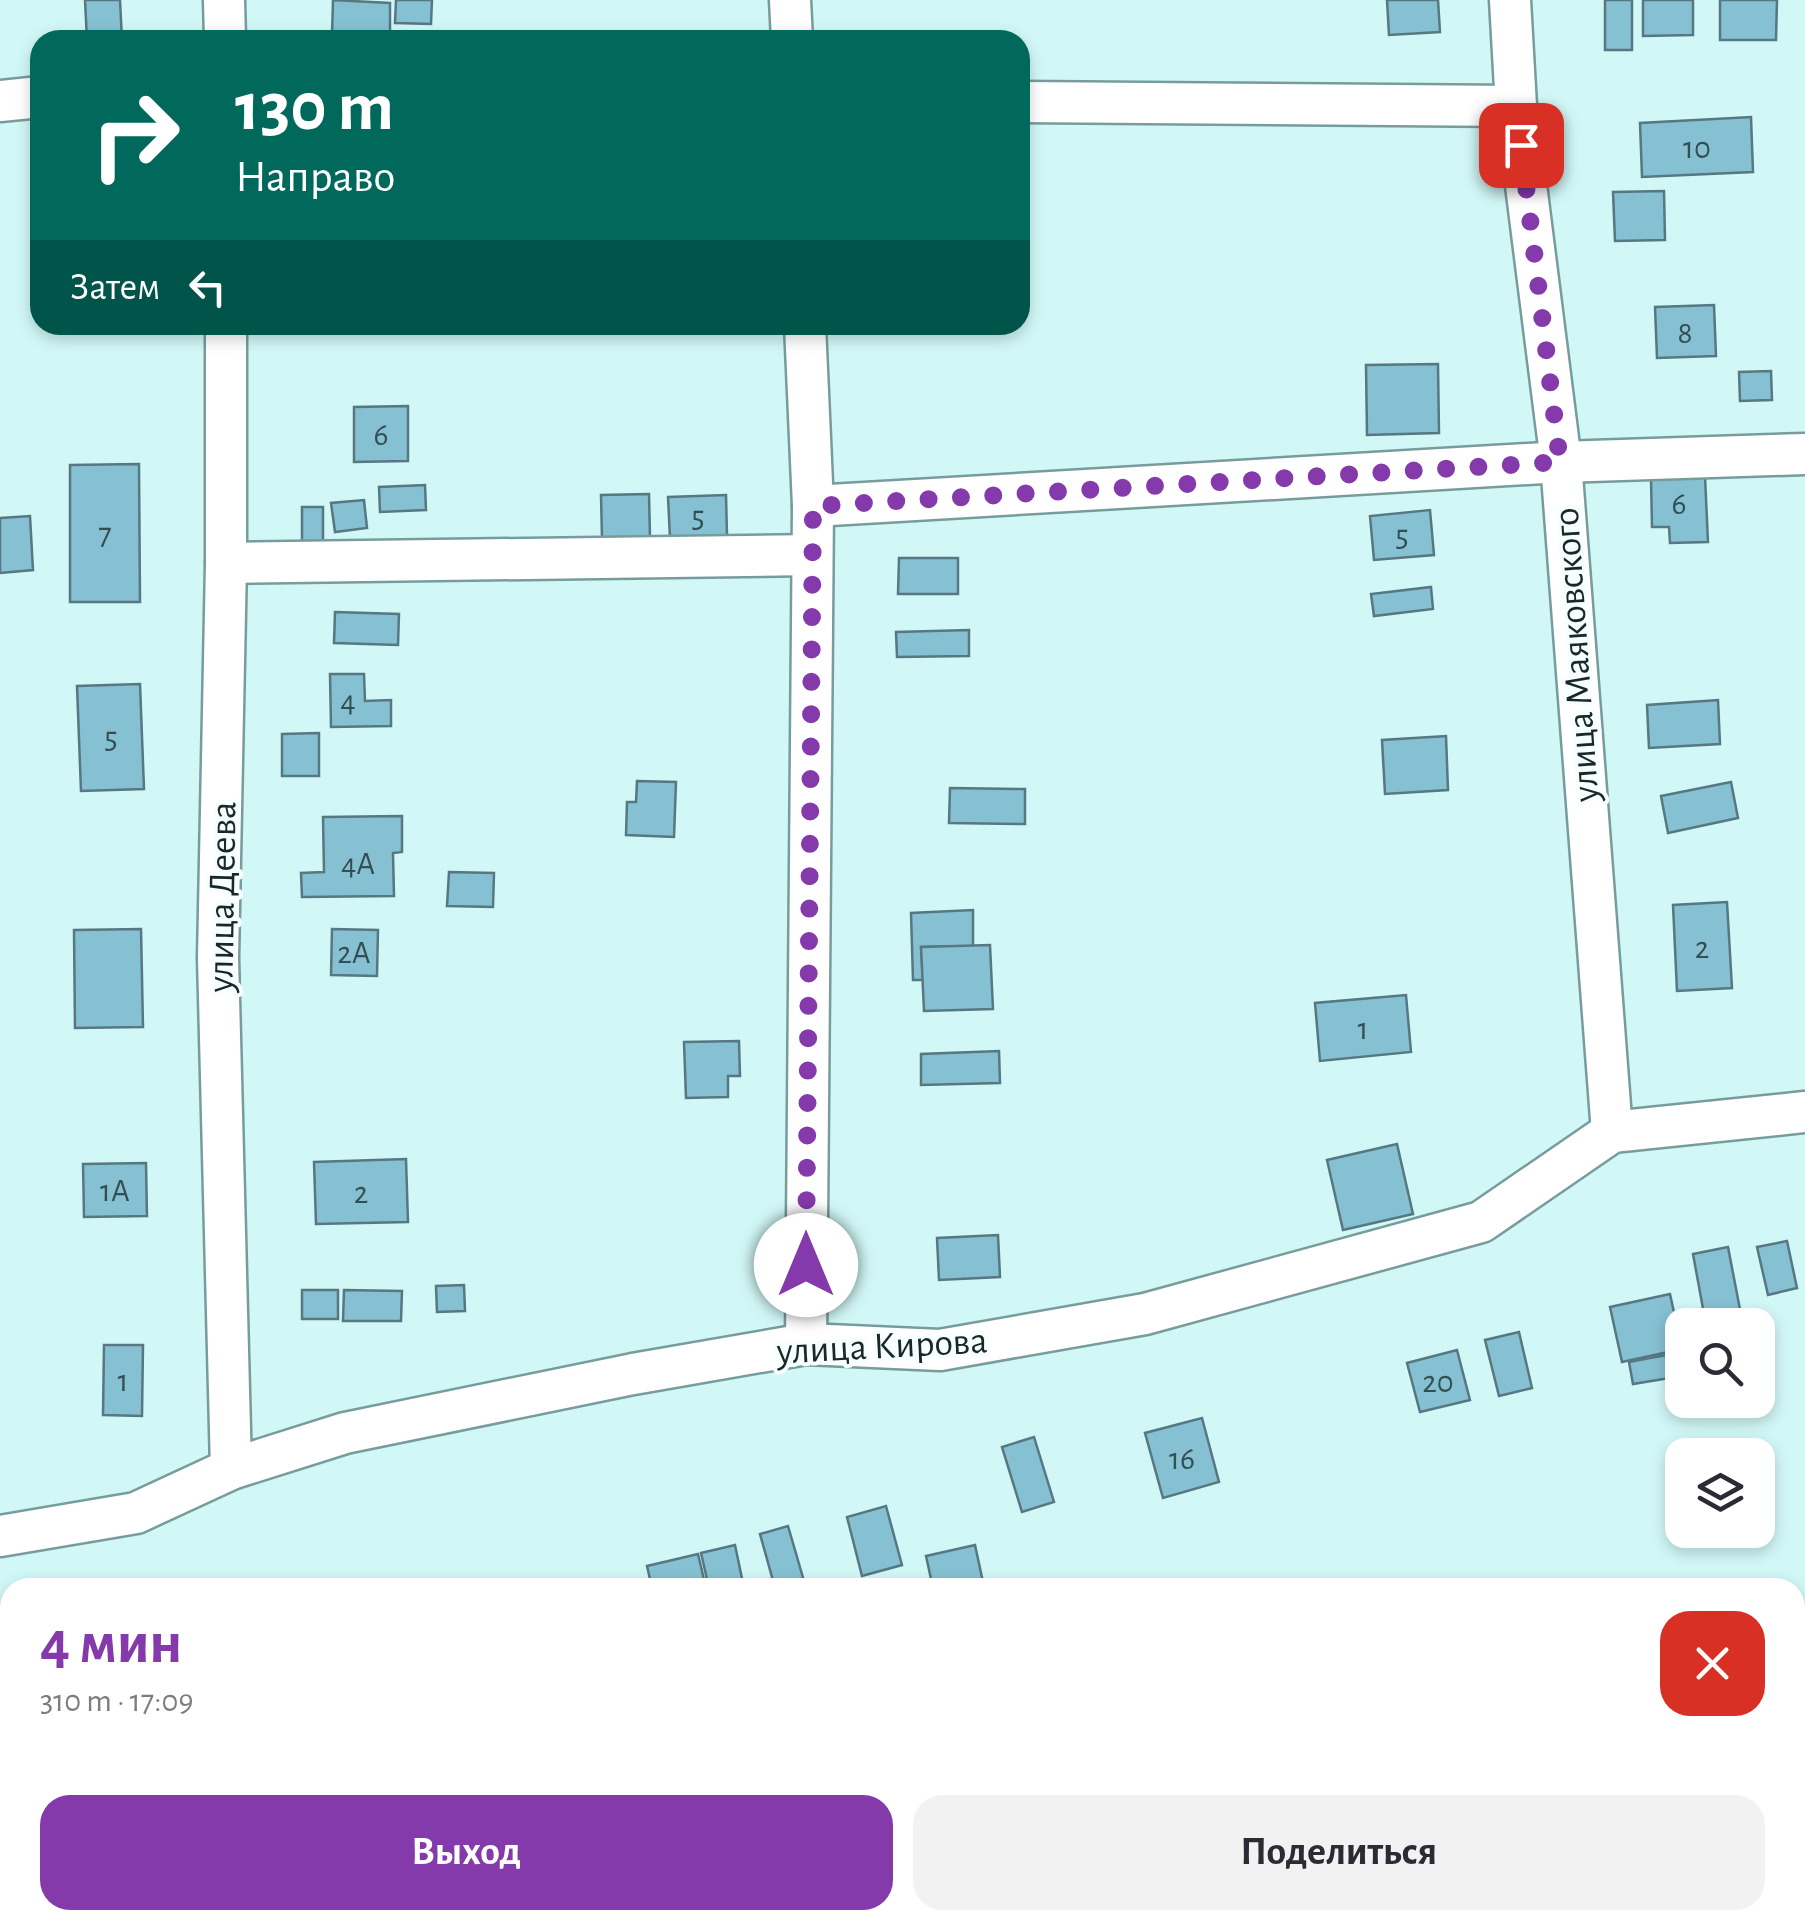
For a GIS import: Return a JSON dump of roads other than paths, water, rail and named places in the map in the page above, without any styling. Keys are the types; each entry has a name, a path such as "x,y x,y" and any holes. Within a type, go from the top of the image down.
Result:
{"street":[{"path":"224,0 225,30"},
{"path":"790,0 792,30"},
{"name":"улица Маяковского","path":"1510,0 1516,106 1560,462 1612,1132"},
{"path":"0,101 30,99"},
{"path":"1030,102 1516,106"},
{"name":"улица Деева","path":"226,335 218,958 231,1469"},
{"path":"804,335 813,506 806,1344"},
{"path":"813,506 1560,462 1805,454"},
{"path":"226,563 812,555"},
{"name":"улица Кирова","path":"0,1536 136,1513 231,1469 344,1432 633,1374 806,1344 940,1350 1146,1314 1481,1222 1612,1132 1805,1112"}]}
